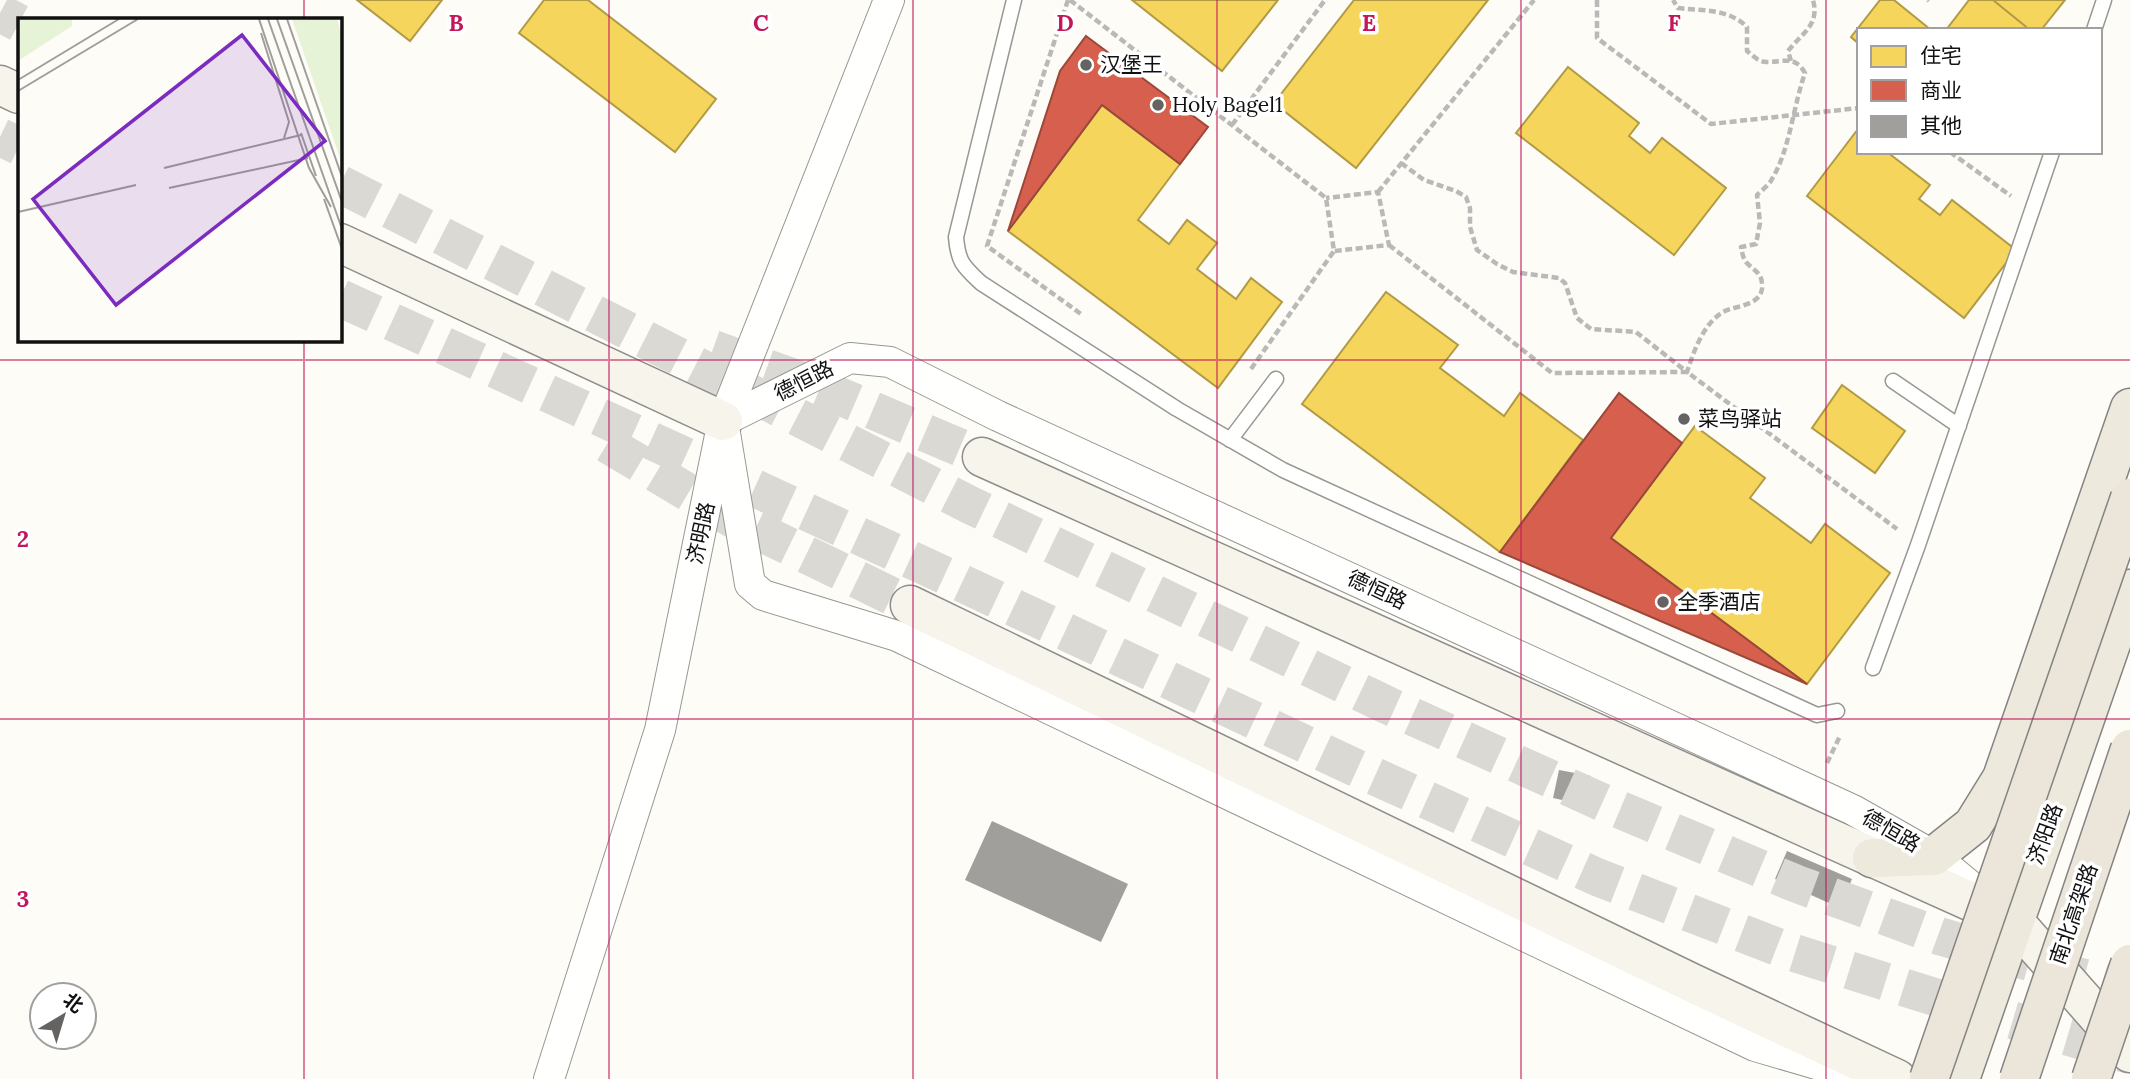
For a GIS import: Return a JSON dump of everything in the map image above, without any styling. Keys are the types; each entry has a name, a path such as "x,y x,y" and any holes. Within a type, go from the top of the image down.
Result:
{"highway":[{"path":"1929,1079 2130,498"},
{"name":"南北高架路","path":"2019,1079 2130,749"},
{"path":"2091,1079 2130,964"}],"main road":[{"path":"0,85 18,94"},
{"path":"341,243 723,421"},
{"path":"1872,858 1934,856 1973,825 2002,778 2130,408"},
{"path":"982,457 2014,922 2130,1053"},
{"name":"济阳路","path":"1960,1079 2130,589"},
{"path":"910,605 1897,1079"}],"street":[{"name":"济明路","path":"549,1079 660,730 723,421 889,0"},
{"name":"德恒路","path":"723,421 850,358 890,362 1023,428 1853,810 1934,856 2014,922"},
{"path":"723,421 750,584 763,595 897,636 1755,1046 1868,1079"}],"lane":[{"path":"1014,0 956,237 958,256 967,270 981,283 1177,409 1283,470 1805,710 1817,715 1837,711"},
{"path":"2095,28 2104,0"},
{"path":"1873,668 1919,545 2051,154"},
{"path":"1230,440 1276,379"},
{"path":"1894,381 1959,426"}],"path":[{"path":"1088,320 987,246 1069,0 1325,198 1334,251 1252,364 1248,377"},
{"path":"1232,125 1325,0"},
{"path":"1325,198 1378,192 1534,0"},
{"path":"1597,0 1597,38 1711,124 1857,108"},
{"path":"1673,0 1678,8 1704,8 1741,21 1747,27 1747,51 1768,62 1776,59 1791,61 1801,67 1805,74 1788,140 1772,180 1757,195 1760,223 1756,244 1741,247 1745,260 1759,273 1763,285 1761,293 1741,307 1720,313 1697,344 1687,372"},
{"path":"1791,61 1788,51 1798,38 1809,30 1815,10 1813,0"},
{"path":"1953,154 2032,211"},
{"path":"1401,163 1424,180 1466,197 1470,208 1470,227 1477,250 1513,272 1559,278 1565,283 1577,318 1591,329 1636,332 1919,545"},
{"path":"1378,192 1389,245 1552,373 1687,372"},
{"path":"1334,251 1389,245"},
{"path":"1824,769 1840,736 1837,711"}],"building: 住宅":[{"path":"357,0 442,0 410,41"},
{"path":"544,0 588,0 716,99 675,152 519,33"},
{"path":"1132,0 1278,0 1222,71"},
{"path":"1354,0 1488,0 1356,168 1274,103"},
{"path":"1880,0 1894,0 1929,28 1858,28"},
{"path":"1969,0 1993,0 2028,28 1948,28"},
{"path":"1993,0 2065,0 2043,28 2028,28"},
{"path":"1857,29 1857,42 1851,37"},
{"path":"1568,67 1639,123 1629,136 1650,153 1662,138 1726,188 1674,255 1516,133"},
{"path":"1102,105 1180,164 1138,220 1169,244 1187,220 1217,243 1197,269 1236,299 1251,278 1282,302 1218,388 1008,231"},
{"path":"1857,130 1857,154 1890,154 1930,185 1919,199 1940,215 1952,200 2016,250 1964,318 1807,196"},
{"path":"1386,292 1458,345 1440,368 1504,416 1520,393 1583,440 1500,552 1302,404"},
{"path":"1842,385 1905,431 1875,473 1812,428"},
{"path":"1695,426 1765,478 1750,498 1811,543 1825,524 1890,573 1807,684 1611,538"}],"building: 商业":[{"path":"1086,36 1208,127 1180,164 1102,105 1008,231 1060,71"},
{"path":"1619,393 1682,443 1611,538 1807,684 1500,552"}],"building: 其他":[{"path":"1559,770 1591,776 1585,805 1553,798"},
{"path":"992,821 1128,884 1101,942 965,880"},
{"path":"1787,851 1852,879 1840,908 1775,879"}],"tunnel":[{"path":"0,13 18,22"},
{"path":"0,137 18,146"},
{"path":"341,185 970,505 1389,706 1606,804 1797,884 1939,936 2130,991"},
{"path":"341,298 1597,877 1788,951 2130,1055"},
{"path":"713,349 811,384 982,457"},
{"path":"607,444 731,518 910,605"}],"place":[{"name":"汉堡王","path":"1086,65"},
{"name":"Holy Bagel1","path":"1158,105"},
{"name":"菜鸟驿站","path":"1684,419"},
{"name":"全季酒店","path":"1663,602"}]}
